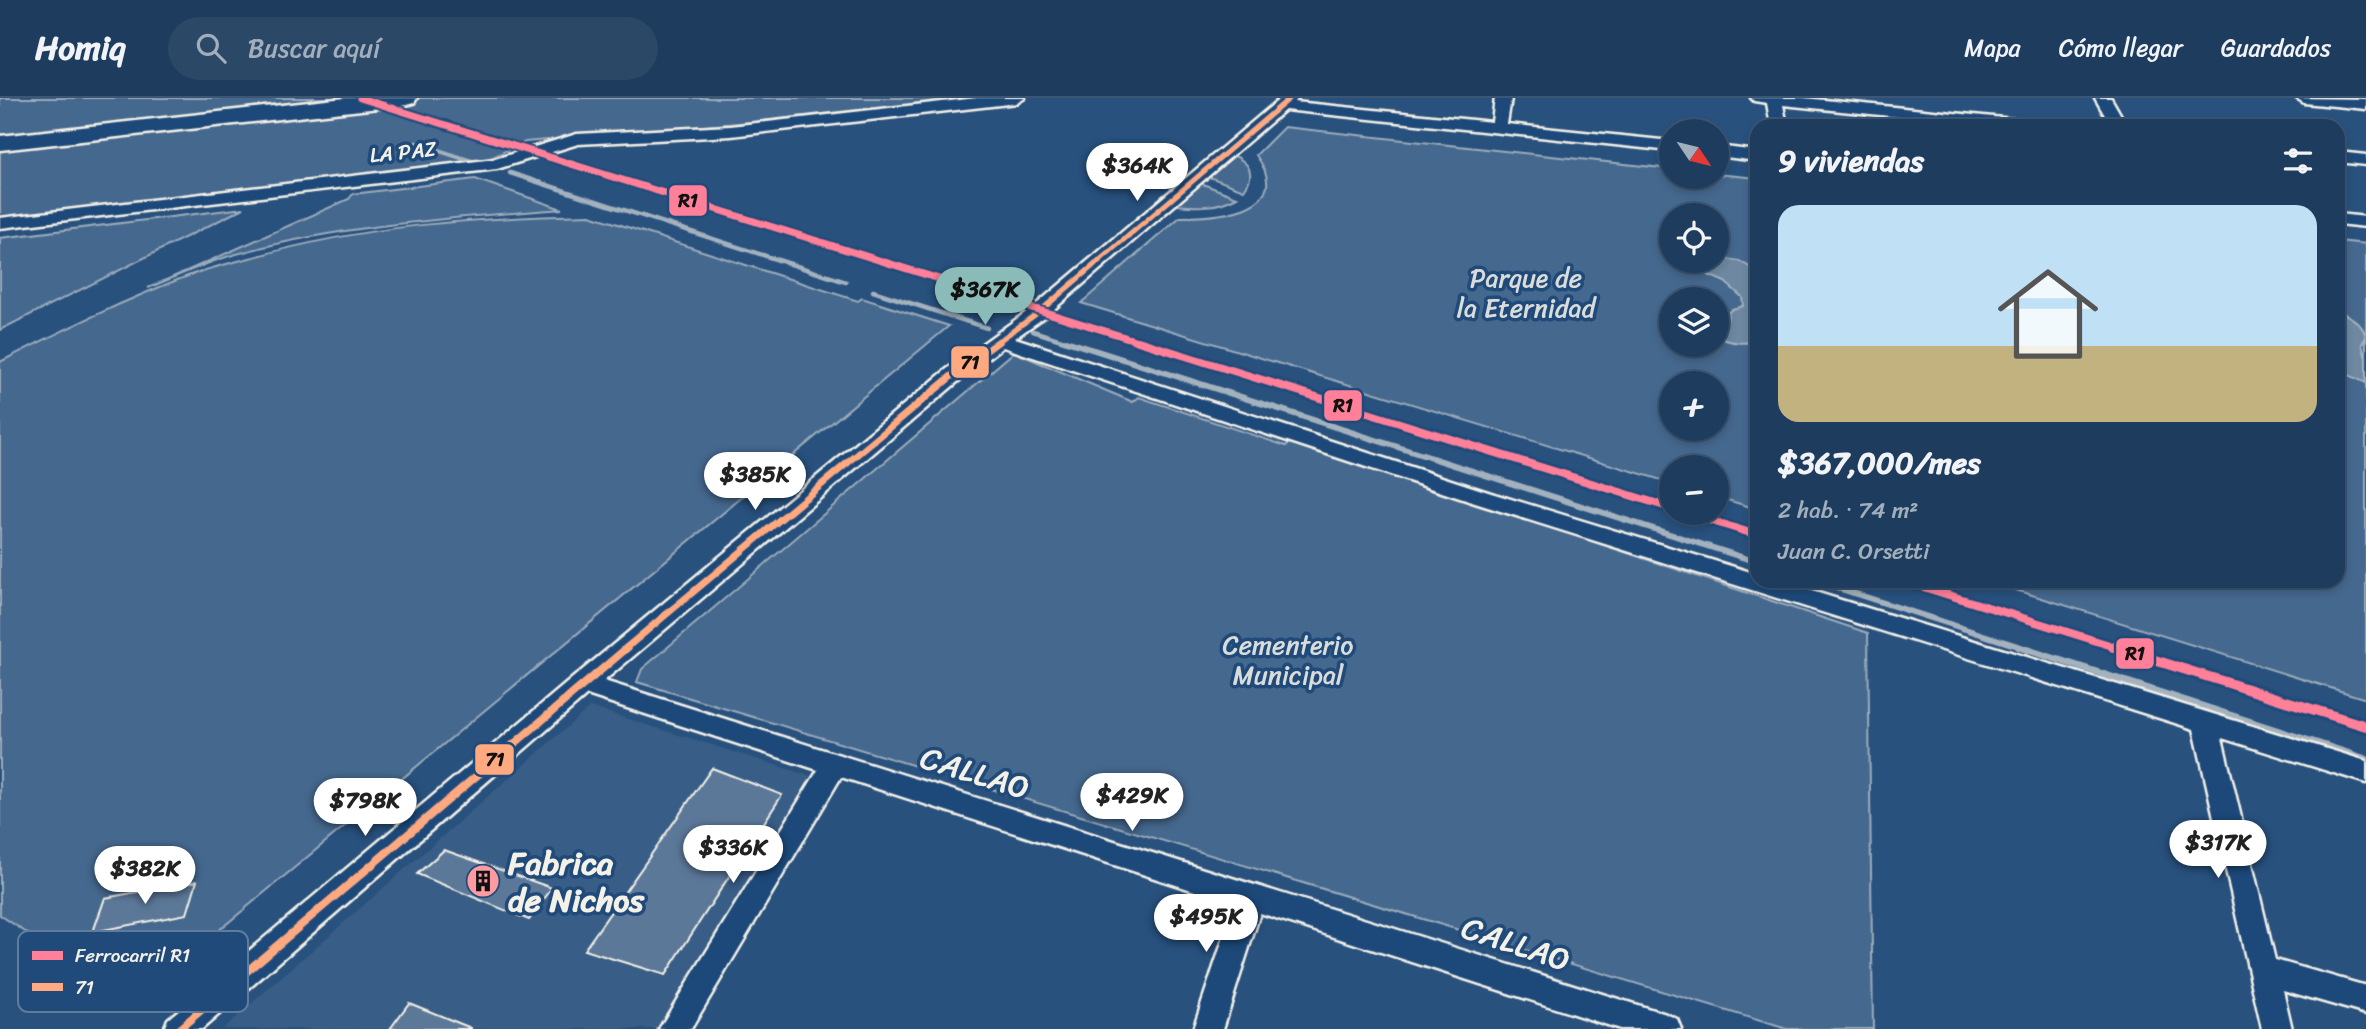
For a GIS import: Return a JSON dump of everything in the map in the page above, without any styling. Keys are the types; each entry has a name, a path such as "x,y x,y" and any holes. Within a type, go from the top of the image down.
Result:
{"highway":[{"path":"0,143 406,98"},
{"path":"0,121 88,111"}],"street":[{"name":"LA PAZ","path":"0,223 495,164 577,139 731,131 1017,98"},
{"path":"1499,128 1503,98"},
{"path":"1776,119 1769,98 1967,119"},
{"path":"2104,98 2115,119"},
{"path":"2304,98 2357,102"},
{"path":"248,970 583,684 944,383 1039,312 1285,102 1659,145"},
{"path":"1729,152 1750,155"},
{"path":"2345,158 2366,160"},
{"path":"2345,220 2366,222"},
{"path":"1000,340 1496,502 1750,580"},
{"path":"1776,588 2366,772"},
{"name":"CALLAO","path":"583,684 1666,1029"},
{"path":"2206,720 2277,1029"},
{"path":"674,1029 834,766"},
{"path":"1208,1029 1252,895"},
{"path":"2264,971 2366,1000"},
{"path":"179,1029 199,1012"}],"shaded area":[{"path":"1729,259 1750,267 1750,341 1729,340 1729,312 1743,306 1742,297 1725,282 1706,274 1729,273"},
{"path":"2345,314 2362,328 2366,337 2362,344 2366,358 2366,383 2345,373"},
{"path":"590,707 814,777 656,1029 222,1029 241,1012 248,1012 248,1006"}],"green space":[{"path":"0,98 1020,98 525,142 484,161 0,223"},
{"name":"Parque de la Eternidad","path":"1284,127 1659,168 1659,189 1729,189 1729,175 1750,177 1750,507 1729,501 1729,455 1659,455 1659,479 1081,303 1180,217 1214,215 1248,207 1260,199 1266,188 1266,174 1256,155"},
{"path":"1233,155 1244,162 1249,170 1250,179 1244,190 1209,177"},
{"path":"475,179 562,209 396,224 314,236 222,258 148,288 349,199 353,194"},
{"path":"1200,183 1237,197 1207,206 1176,205"},
{"path":"244,208 0,330 0,238"},
{"path":"590,215 858,301 862,298 949,326 218,931 24,931 0,915 0,362 95,315 208,269 338,237 421,225"},
{"path":"2345,242 2366,244 2366,699 2009,588 2345,588"},
{"name":"Cementerio Municipal","path":"1014,352 1133,402 1139,397 1286,446 1291,441 1868,633 1873,1029 1787,1029 637,682 642,669"}],"building":[{"path":"712,768 782,795 665,975 584,950"},
{"name":"Fabrica de Nichos","path":"444,850 552,888 529,920 417,874"},
{"path":"197,881 187,914 93,931 105,898"},
{"path":"409,1003 471,1028 471,1029 390,1029"}],"waterway":[{"path":"416,143 474,162"},
{"path":"510,173 846,282"},
{"path":"873,291 987,328"},
{"path":"1033,331 1071,343"},
{"path":"1066,341 1750,560"},
{"path":"1838,588 2024,648"},
{"path":"2019,647 2366,759"}],"rail line":[{"name":"R1","path":"360,98 1659,504"},
{"name":"R1","path":"1725,525 1750,533"},
{"name":"R1","path":"1926,588 2366,726"}],"transit line":[{"name":"71","path":"248,970 583,684 954,374 1039,312 1290,98"},
{"name":"71","path":"179,1029 199,1012"}],"place":[{"name":"Fabrica de Nichos","path":"483,881"}]}
